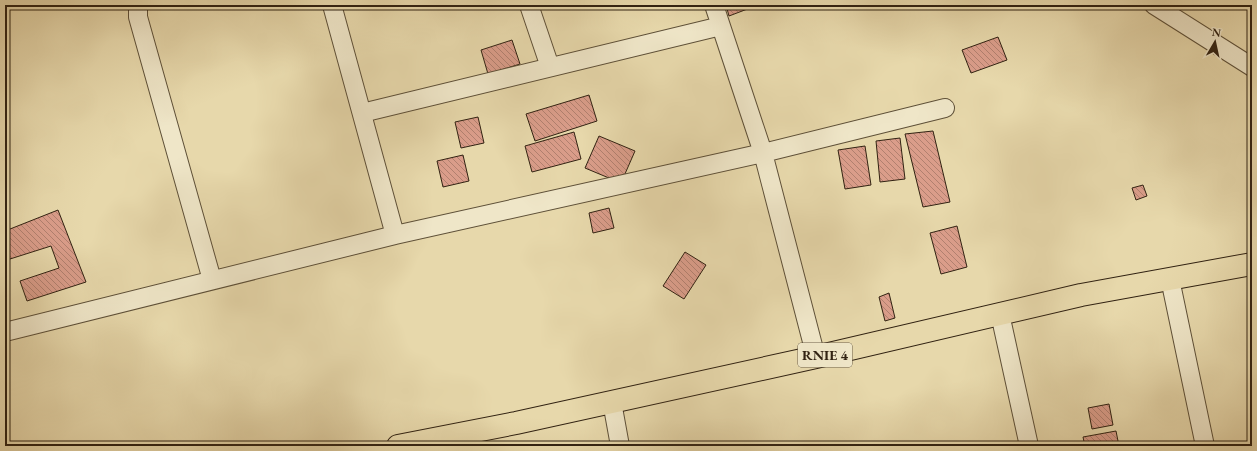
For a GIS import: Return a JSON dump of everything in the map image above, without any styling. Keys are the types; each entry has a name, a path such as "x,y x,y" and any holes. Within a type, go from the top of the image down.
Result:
{"main road":[{"name":"RNIE 4","path":"398,446 612,402 816,357 1081,295 1252,264"}],"street":[{"path":"138,5 138,17 212,280"},
{"path":"332,5 395,235"},
{"path":"529,5 550,67"},
{"path":"714,5 763,154 816,357"},
{"path":"1154,5 1252,67"},
{"path":"362,113 721,26"},
{"path":"5,332 395,235 763,154 945,108"},
{"path":"1170,279 1205,446"},
{"path":"1000,314 1029,446"},
{"path":"612,402 620,446"}],"building":[{"path":"726,5 758,5 729,16"},
{"path":"998,37 1007,60 971,73 962,50"},
{"path":"512,40 520,64 488,74 481,50"},
{"path":"589,95 597,121 535,141 526,114"},
{"path":"478,117 484,143 461,148 455,122"},
{"path":"933,131 950,202 923,207 905,134"},
{"path":"574,132 581,159 532,172 525,146"},
{"path":"599,136 635,151 621,183 585,168"},
{"path":"900,138 905,179 880,182 876,141"},
{"path":"865,146 871,185 845,189 838,150"},
{"path":"463,155 469,181 443,187 437,161"},
{"path":"1143,185 1147,196 1136,200 1132,188"},
{"path":"609,208 614,228 593,233 589,213"},
{"path":"58,210 86,282 27,301 20,281 59,268 51,246 10,259 5,244 5,231"},
{"path":"957,226 967,267 941,274 930,233"},
{"path":"685,252 706,265 684,299 663,286"},
{"path":"889,293 895,318 885,321 879,297"},
{"path":"1109,404 1113,425 1092,429 1088,408"},
{"path":"1116,431 1119,446 1085,446 1083,437"}]}
